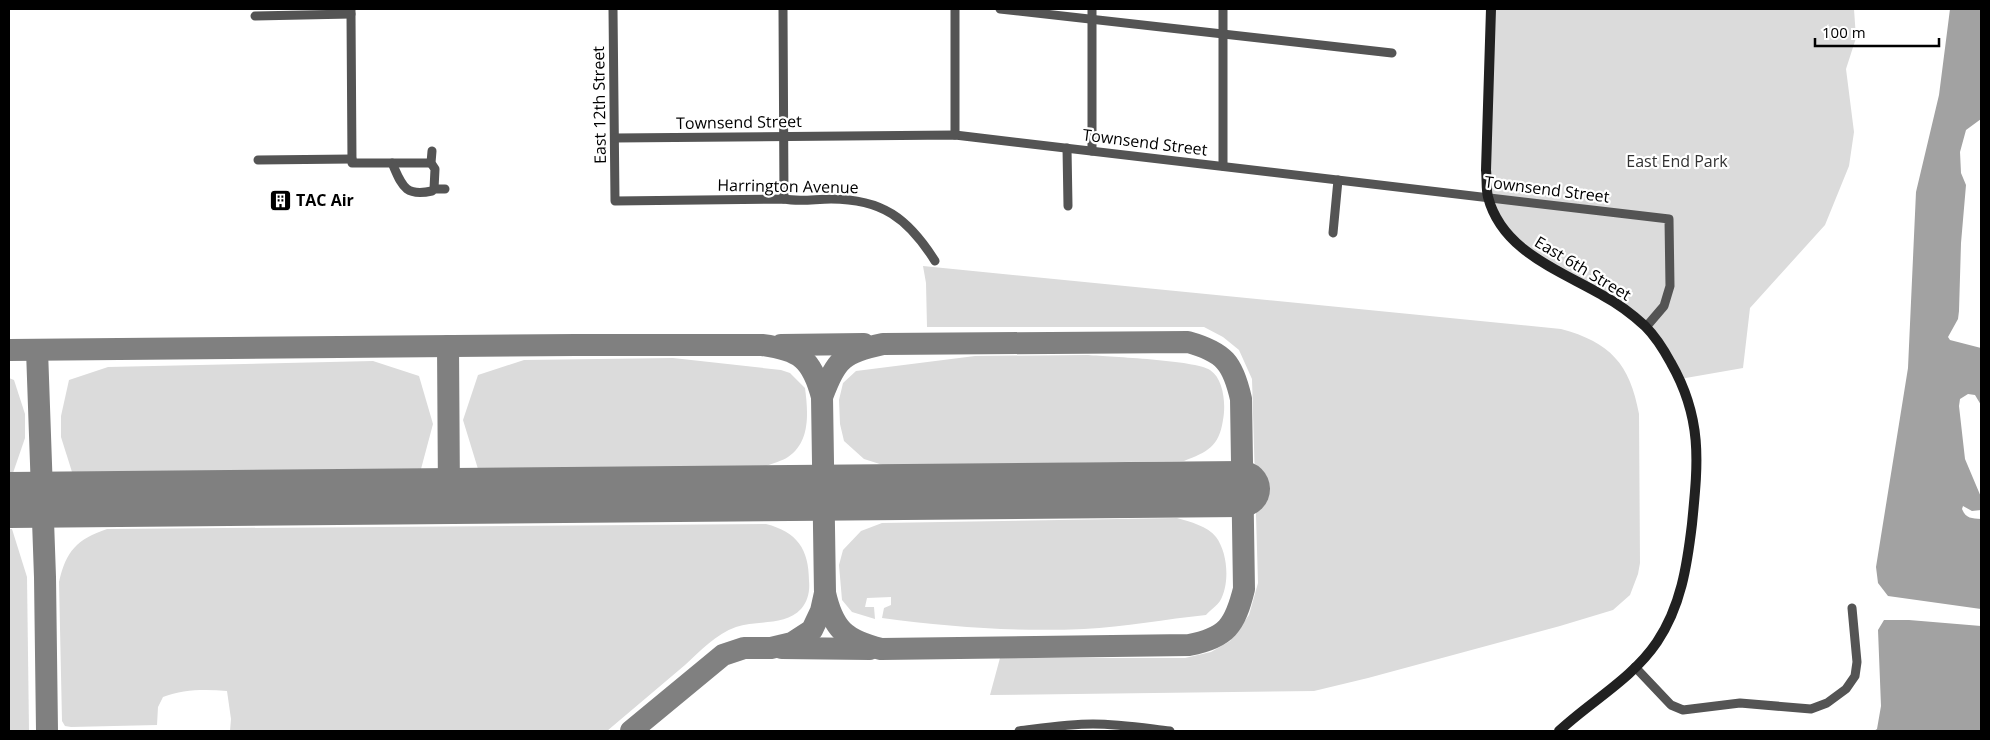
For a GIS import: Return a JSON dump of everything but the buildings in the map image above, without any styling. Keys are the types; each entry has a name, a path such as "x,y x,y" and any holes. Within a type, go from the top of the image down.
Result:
{"main road":[{"name":"East 6th Street","path":"1491,9 1486,170 1488,197 1498,219 1510,237 1522,249 1604,296 1623,308 1646,327 1664,351 1680,379 1691,407 1696,431 1698,455 1689,553 1680,592 1664,630 1656,643 1635,668 1559,731"}],"street":[{"name":"East 12th Street","path":"613,9 615,201"},
{"path":"783,9 784,199"},
{"path":"954,9 955,134"},
{"path":"1000,9 1392,53"},
{"path":"1092,9 1092,151"},
{"path":"1223,9 1223,166"},
{"path":"255,16 351,11 352,163 431,162"},
{"name":"Townsend Street","path":"615,138 955,134 1669,219 1670,286 1664,306 1646,327"},
{"path":"1067,148 1068,206"},
{"path":"432,151 431,162 435,169 434,189"},
{"path":"258,160 352,159"},
{"path":"397,162 401,184 405,189 415,193 445,189"},
{"path":"1333,233 1338,180"},
{"name":"Harrington Avenue","path":"615,201 860,200 880,206 900,219 909,227 935,261"},
{"path":"1635,668 1671,705 1683,710 1740,703 1811,709 1827,703 1846,689 1855,676 1857,662 1852,608"},
{"path":"1019,731 1064,725 1119,724 1170,731"}],"green space":[{"name":"East End Park","path":"1492,9 1854,9 1856,38 1846,69 1854,132 1849,166 1825,225 1750,308 1743,368 1680,379 1646,327 1522,249 1488,197"},
{"path":"923,266 1561,329 1578,334 1605,348 1615,358 1630,381 1639,414 1640,563 1630,595 1613,610 1560,626 1314,691 990,695 1000,658 1185,658 1211,652 1230,641 1249,615 1258,583 1252,379 1239,350 1223,337 1204,327 927,327 926,283"},
{"path":"1088,355 1171,361 1210,370 1215,374 1221,386 1224,400 1221,429 1215,442 1199,455 1184,461 886,466 864,459 844,441 840,424 839,400 843,383 856,371 975,356"},
{"path":"673,358 781,370 790,373 805,388 807,416 801,443 786,458 766,466 478,469 463,420 478,375 524,360"},
{"path":"373,361 419,376 433,424 421,469 72,472 61,437 61,416 69,380 108,367"},
{"path":"9,378 14,380 25,414 25,438 13,473 9,473"},
{"path":"1177,518 1198,525 1213,533 1223,551 1226,577 1223,594 1219,603 1206,615 1099,628 1059,630 1008,629 932,624 882,618 884,608 891,605 891,597 867,598 865,607 874,607 875,619 852,612 842,600 839,565 843,550 861,531 882,523"},
{"path":"766,524 786,532 793,537 804,551 807,560 809,585 808,596 801,609 787,618 744,625 722,634 709,643 607,731 230,731 231,719 227,691 211,690 187,691 163,697 158,707 157,725 71,727 65,726 62,721 59,582 65,562 74,548 88,537 107,529"},
{"path":"9,529 12,529 27,577 29,731 9,731"}],"shaded area":[{"path":"1950,9 1981,9 1981,119 1966,130 1960,152 1961,173 1966,185 1961,243 1959,311 1958,319 1948,337 1950,340 1981,348 1981,405 1975,395 1968,394 1960,399 1959,406 1965,459 1981,497 1981,510 1972,511 1963,506 1962,509 1967,516 1981,519 1981,609 1888,596 1878,583 1876,567 1908,368 1916,192 1939,95"},
{"path":"1884,620 1909,620 1981,626 1981,731 1874,731 1877,729 1881,706 1878,630"}],"taxiway":[{"path":"822,397 832,374 843,359 850,354 883,344 1188,342 1210,350 1225,361 1230,368 1241,399 1244,589 1237,612 1227,628 1221,634 1189,645 881,649 858,642 842,631 832,616 825,593"},
{"path":"781,345 864,344"},
{"path":"9,350 762,345 795,354 809,365 822,397 825,593 821,611 812,630 792,643 771,648 744,648 723,655 631,731"},
{"path":"448,346 449,497"},
{"path":"37,350 45,577 47,731"},
{"path":"782,648 870,649"}],"runway":[{"path":"9,500 1242,489"}],"place":[{"name":"TAC Air","path":"280,200"}]}
